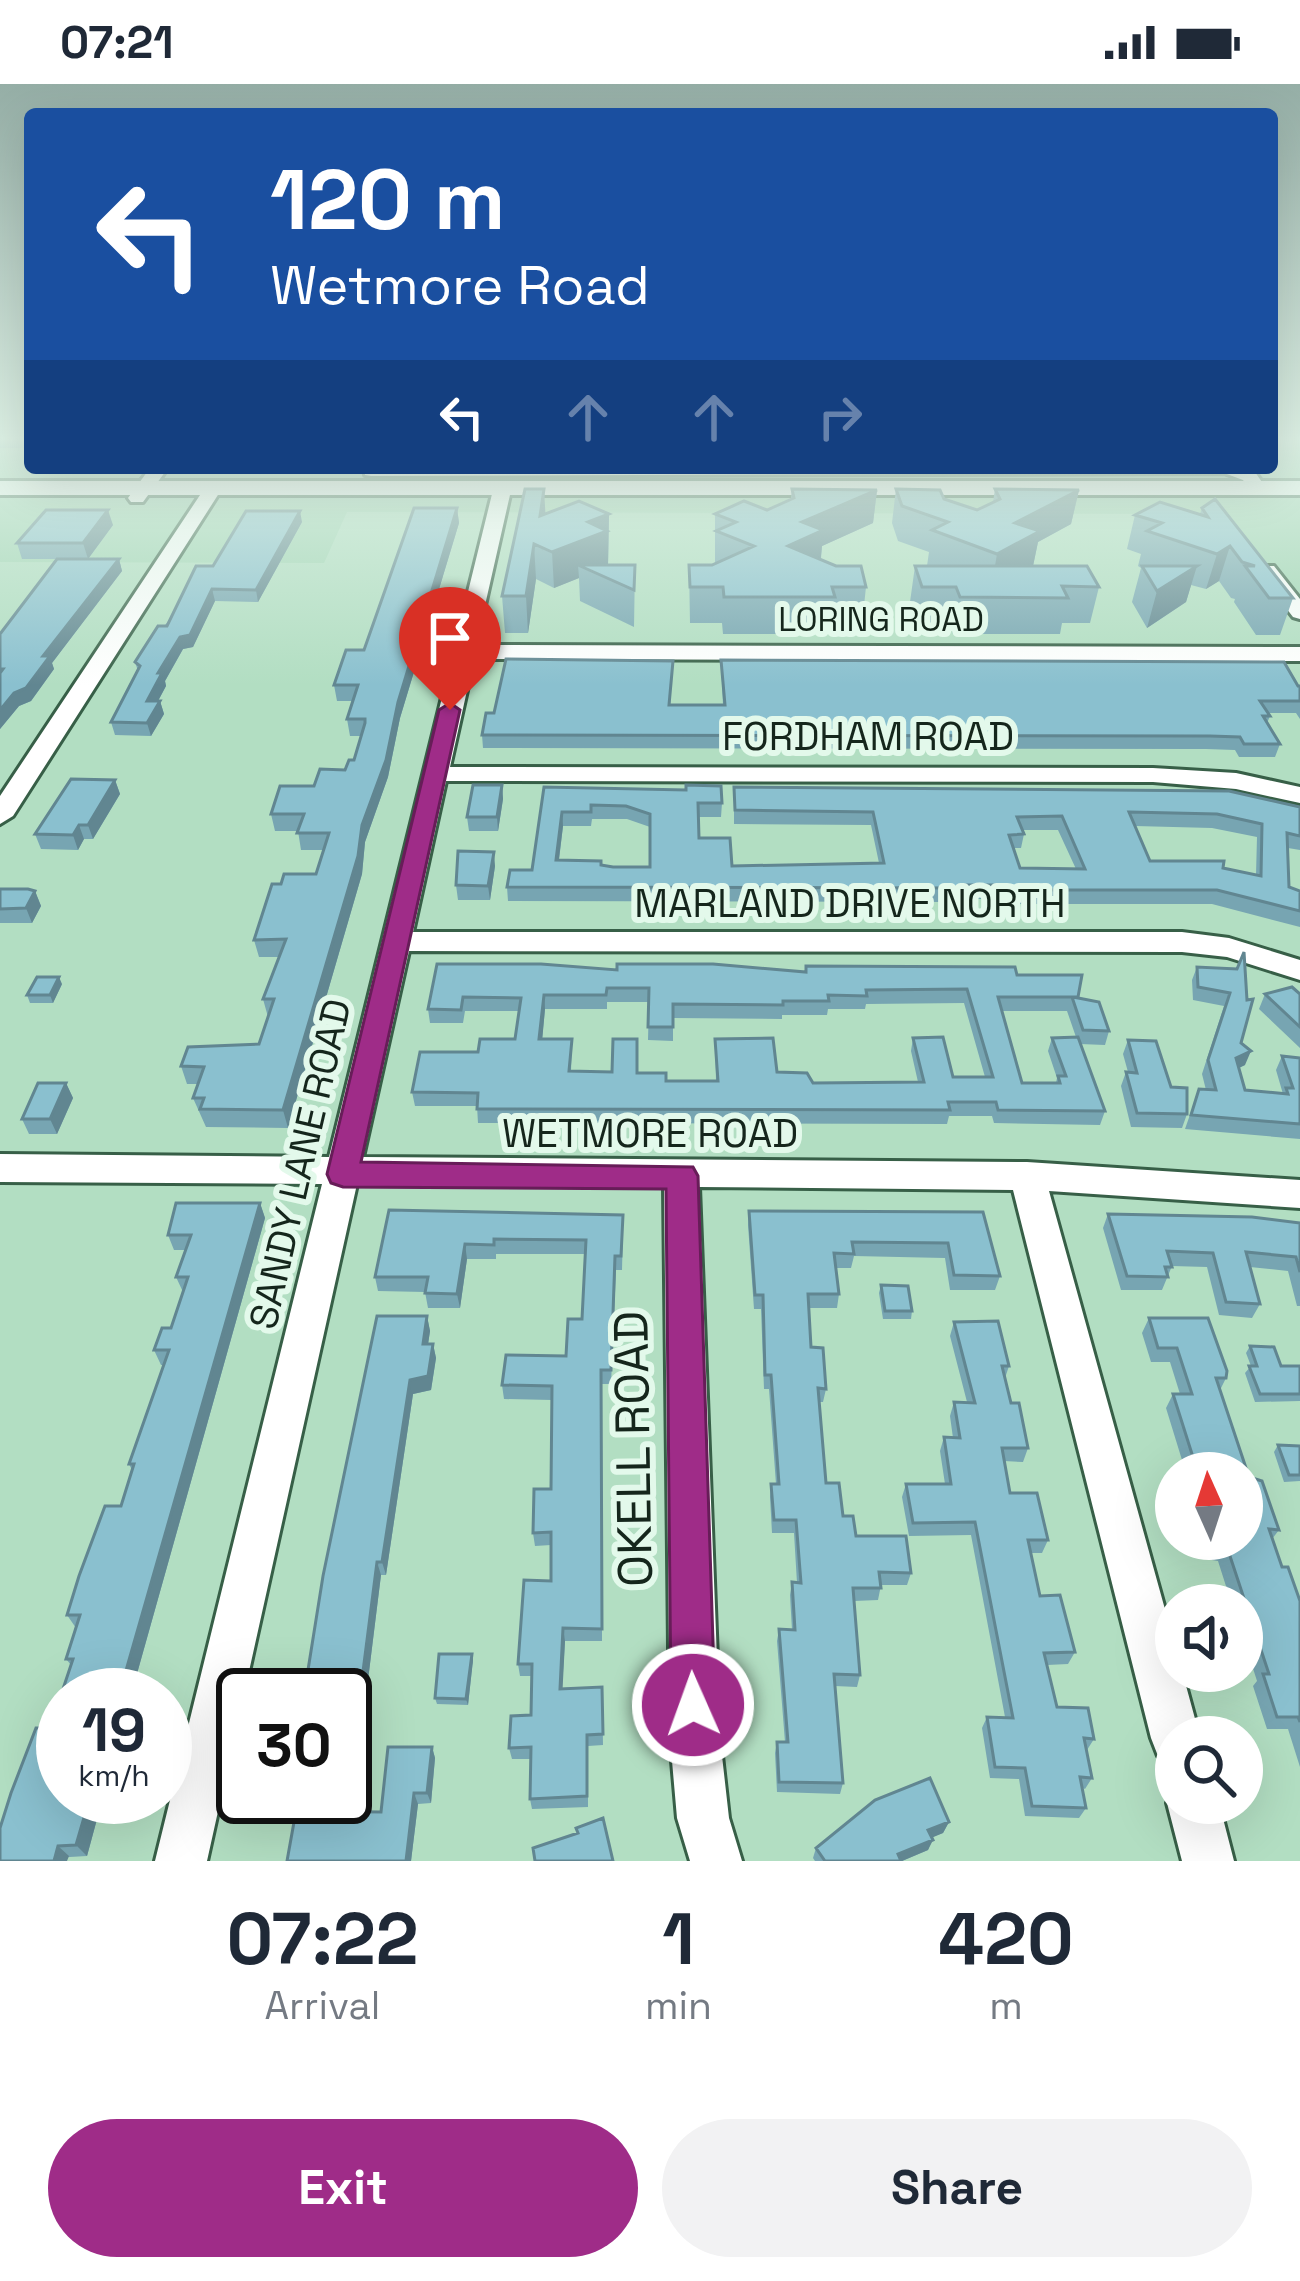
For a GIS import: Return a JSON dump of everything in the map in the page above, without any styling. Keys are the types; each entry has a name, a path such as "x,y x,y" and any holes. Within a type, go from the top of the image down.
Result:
{"street":[{"path":"0,816 193,519"},
{"name":"SANDY LANE ROAD","path":"182,1861 495,519"},
{"path":"1254,553 1300,613"},
{"name":"LORING ROAD","path":"463,652 1300,654"},
{"name":"FORDHAM ROAD","path":"434,774 1154,775 1236,781 1300,795"},
{"name":"MARLAND DRIVE NORTH","path":"396,940 1182,942 1229,948 1300,970"},
{"name":"WETMORE ROAD","path":"0,1168 1028,1177 1300,1194"},
{"name":"OKELL ROAD","path":"682,1176 695,1738 704,1818 716,1861"},
{"path":"1028,1177 1170,1716"},
{"path":"1198,1824 1208,1861"}],"shaded area":[{"path":"0,519 344,519 324,563 0,562"},
{"path":"1227,519 1300,519 1300,613"}],"building":[{"path":"38,519 101,519 83,543 17,543"},
{"path":"241,519 296,519 256,590 212,589 190,635 180,637 158,673 162,673 147,701 160,701 147,723 111,722 140,666 135,662 158,626 167,626 196,566 213,566"},
{"path":"410,519 454,519 283,1110 200,1109 204,1098 193,1098 204,1067 181,1066 188,1047 259,1044 274,999 263,999 286,939 254,940 272,884 281,884 284,874 316,874 329,833 297,833 304,814 271,814 280,786 314,786 320,769 345,770 349,760 354,760 365,719 347,719 358,685 334,685 346,650 364,650"},
{"path":"519,519 596,519 588,522 607,531 552,552 534,544 526,596 502,596"},
{"path":"728,519 809,519 802,522 823,530 788,546 836,566 861,566 866,587 832,587 835,597 724,597 723,587 690,587 689,565 712,565 754,546 716,531 736,522"},
{"path":"939,519 1023,519 1015,523 1040,531 997,554 932,530 948,522"},
{"path":"1148,519 1231,519 1293,598 1269,598 1245,566 1255,566 1242,562 1230,546 1217,554 1147,531 1162,523"},
{"path":"57,559 119,559 43,656 50,656 26,688 14,693 0,710 0,634"},
{"path":"578,565 635,565 634,590"},
{"path":"915,566 1087,566 1099,587 1062,586 1068,598 960,597 956,587 922,587"},
{"path":"1142,566 1197,566 1157,591"},
{"path":"506,659 673,661 669,705 725,705 721,660 1284,662 1300,686 1300,701 1260,701 1270,716 1263,716 1280,744 1244,744 1240,737 1210,736 482,735 486,713 494,713"},
{"path":"71,779 115,780 88,825 79,825 73,835 35,834"},
{"path":"473,785 502,785 497,817 467,817"},
{"path":"686,785 721,786 722,803 698,803 699,838 730,838 732,866 884,863 873,812 735,810 734,787 1229,791 1300,807 1300,836 1287,833 1289,887 1300,891 1300,911 1217,890 1005,890 1004,885 507,887 510,870 532,870 544,787 686,790","holes":["591,805 626,806 650,814 650,867 556,860 562,812 591,812","1129,812 1217,814 1262,824 1261,876 1223,868 1224,861 1150,861","1062,816 1085,869 1020,868 1009,835 1024,834 1017,817"]},
{"path":"458,851 494,852 488,886 456,885"},
{"path":"0,889 35,891 26,908 0,909"},
{"path":"1244,952 1247,1000 1253,999 1241,1043 1251,1051 1236,1058 1245,1090 1288,1094 1286,1088 1293,1088 1282,1056 1300,1058 1300,1124 1191,1115 1199,1089 1216,1090 1208,1060 1230,993 1198,987 1197,967 1237,969"},
{"path":"437,964 617,970 617,964 713,964 806,972 806,966 1015,967 1017,975 1082,975 1078,997 1073,997 1099,1002 1109,1031 1083,1030 1072,997 998,997 1022,1083 1060,1083 1058,1076 1066,1076 1052,1038 1078,1037 1105,1111 998,1110 996,1102 948,1102 950,1110 477,1109 478,1093 412,1092 420,1052 478,1052 480,1039 515,1039 521,998 463,997 461,1010 428,1009","holes":["607,988 649,988 648,1027 673,1027 673,1004 783,1005 783,1001 829,1001 828,995 867,996 866,990 967,989 993,1077 953,1077 943,1037 913,1038 924,1082 813,1083 807,1073 777,1072 773,1038 715,1039 718,1081 666,1081 666,1073 637,1073 637,1039 613,1039 612,1072 569,1071 572,1039 539,1039 544,995 606,995"]},
{"path":"37,977 59,977 50,995 27,995"},
{"path":"1292,987 1300,994 1300,1027 1265,994"},
{"path":"1128,1040 1156,1041 1171,1087 1187,1088 1187,1114 1137,1113 1126,1072 1137,1073"},
{"path":"38,1083 66,1083 50,1119 22,1119"},
{"path":"176,1203 260,1203 127,1668 70,1668 73,1659 66,1659 80,1615 67,1615 105,1506 121,1506 134,1464 129,1464 169,1350 154,1350 162,1328 171,1328 188,1277 176,1277 191,1235 168,1235"},
{"path":"389,1210 623,1215 621,1256 615,1256 611,1370 601,1370 602,1629 563,1628 560,1689 602,1687 603,1734 587,1735 587,1796 530,1799 531,1747 509,1748 511,1716 531,1715 532,1664 518,1664 524,1580 551,1581 551,1532 533,1533 534,1489 551,1489 552,1386 502,1385 506,1355 566,1356 568,1319 582,1319 586,1240 494,1239 494,1245 465,1244 457,1294 425,1293 428,1277 375,1277"},
{"path":"749,1211 983,1212 1000,1276 954,1275 948,1243 852,1242 854,1254 834,1253 839,1294 808,1294 811,1347 823,1348 826,1389 818,1388 826,1483 839,1483 843,1516 853,1516 856,1536 906,1536 911,1573 879,1572 881,1588 853,1588 860,1675 834,1674 843,1783 779,1782 777,1742 788,1742 779,1629 795,1630 792,1582 801,1583 796,1520 774,1520 771,1484 779,1484 771,1375 765,1375 763,1295 755,1295"},
{"path":"1108,1214 1252,1217 1300,1223 1300,1272 1296,1257 1246,1252 1260,1304 1226,1302 1213,1253 1167,1251 1172,1267 1165,1267 1168,1277 1127,1276"},
{"path":"881,1285 908,1286 912,1311 885,1311"},
{"path":"377,1316 427,1316 423,1344 433,1344 428,1376 410,1380 363,1668 308,1668"},
{"path":"1149,1318 1208,1318 1227,1371 1226,1378 1216,1378 1241,1452 1191,1452 1173,1394 1192,1394 1177,1348 1158,1348"},
{"path":"998,1321 1009,1366 1002,1366 1011,1403 1019,1403 1028,1448 1002,1448 1010,1493 1037,1493 1048,1540 1028,1540 1040,1596 1060,1595 1075,1652 1044,1653 1057,1707 1088,1708 1094,1739 1084,1738 1092,1778 1080,1777 1086,1808 1032,1806 1025,1768 995,1767 987,1717 1013,1718 975,1522 913,1523 906,1484 951,1484 944,1437 960,1438 954,1402 975,1403 954,1322"},
{"path":"1250,1346 1274,1347 1281,1366 1300,1366 1300,1394 1260,1394 1249,1366 1257,1366"},
{"path":"1278,1445 1300,1446 1300,1475 1289,1475"},
{"path":"1263,1484 1279,1530 1269,1529 1300,1601 1300,1722 1298,1717 1277,1717 1263,1674 1269,1674 1263,1656 1263,1584 1239,1584 1231,1560 1263,1560"},
{"path":"439,1654 472,1654 466,1699 435,1698"},
{"path":"36,1728 36,1824 82,1824 76,1845 58,1846 54,1861 0,1861 0,1828"},
{"path":"388,1747 432,1747 427,1793 414,1793 406,1861 287,1861 294,1824 372,1824 372,1812 381,1812"},
{"path":"930,1778 949,1822 928,1830 933,1840 898,1854 901,1861 825,1861 816,1848 875,1800"},
{"path":"603,1818 613,1861 535,1861 533,1848 578,1833 576,1828"}],"route":[{"path":"450,710 343,1174 682,1176 693,1705"}]}
